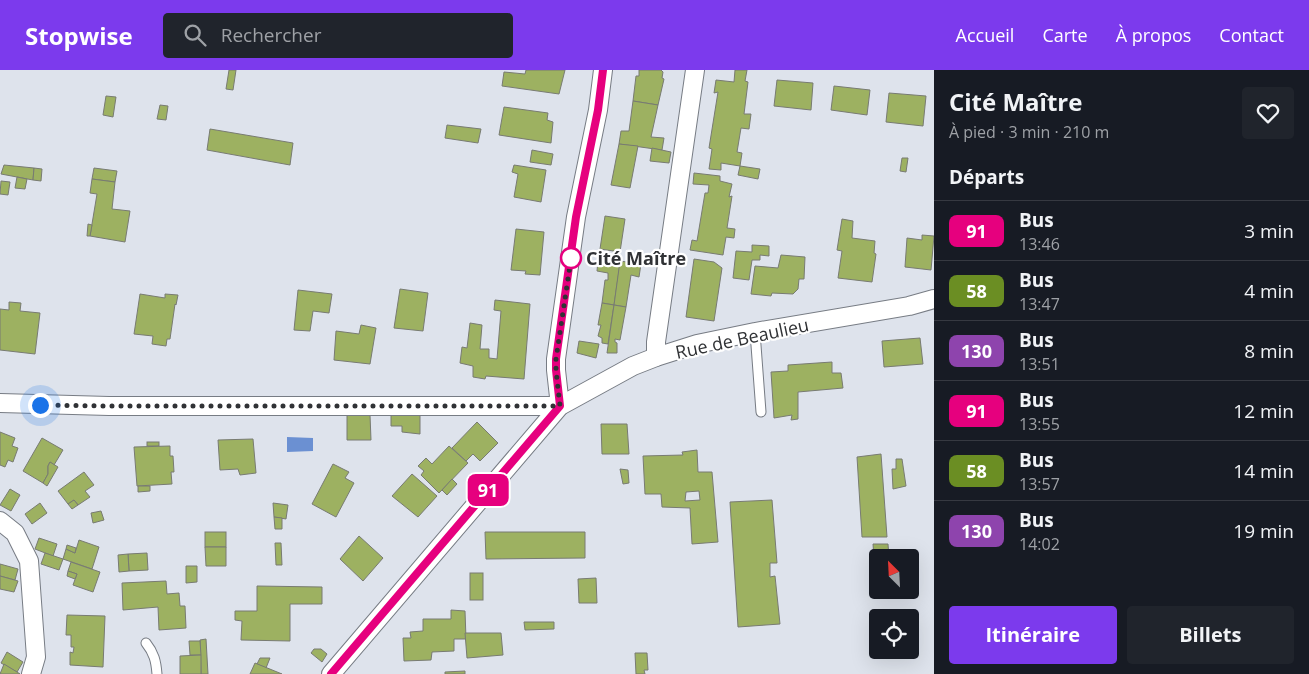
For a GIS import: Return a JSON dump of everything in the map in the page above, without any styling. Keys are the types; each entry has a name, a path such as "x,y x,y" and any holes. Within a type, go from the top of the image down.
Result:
{"street":[{"path":"331,674 560,406 556,359 576,217 598,110 603,70"},
{"path":"656,357 656,342 695,70"},
{"name":"Rue de Beaulieu","path":"560,406 616,375 656,357 697,344 755,332 909,306 934,299"},
{"path":"0,404 109,406 560,406"},
{"path":"0,521 15,533 29,561 36,657 31,674"}],"lane":[{"path":"755,332 761,412"},
{"path":"146,643 155,658 157,674"}],"water":[{"path":"287,437 313,438 313,451 287,452"}],"building":[{"path":"229,70 236,70 233,90 226,89"},
{"path":"526,70 565,70 559,94 502,86 504,72 525,74"},
{"path":"639,70 661,70 663,72 662,78 664,79 658,105 633,101 636,76 639,76"},
{"path":"735,70 747,70 745,81 748,82 744,114 751,114 749,129 741,128 737,152 742,153 740,166 721,163 721,170 709,169 712,149 709,148 718,92 714,93 716,80 734,82"},
{"path":"777,80 813,83 811,110 774,106"},
{"path":"834,86 870,90 867,115 831,110"},
{"path":"889,93 926,96 923,126 886,122"},
{"path":"106,96 116,97 113,117 103,115"},
{"path":"633,101 658,105 651,137 664,138 662,150 619,144 621,131 629,131"},
{"path":"160,105 168,106 166,120 157,119"},
{"path":"504,107 548,113 547,120 553,122 551,143 499,135"},
{"path":"447,125 481,129 478,143 445,138"},
{"path":"210,129 293,143 290,165 207,150"},
{"path":"619,144 638,146 630,188 611,185"},
{"path":"652,148 671,152 669,163 650,161"},
{"path":"532,150 553,154 551,165 530,162"},
{"path":"902,158 908,158 906,172 900,171"},
{"path":"4,165 34,168 33,180 1,174"},
{"path":"514,165 546,170 541,202 514,197 518,174 512,172"},
{"path":"740,166 760,169 758,179 738,175"},
{"path":"34,168 42,169 41,181 33,180"},
{"path":"94,168 117,171 115,182 92,179"},
{"path":"694,173 720,176 720,181 732,184 729,197 732,196 727,228 735,229 734,238 726,237 723,255 690,250 692,240 697,241 705,193 708,193 709,185 693,184"},
{"path":"17,177 27,179 25,189 15,188"},
{"path":"92,179 115,182 112,209 130,211 125,242 90,236 97,194 90,193"},
{"path":"1,181 10,182 8,195 0,194"},
{"path":"605,216 625,219 620,252 600,249"},
{"path":"842,219 853,221 852,238 875,241 874,253 876,254 872,282 838,278 842,251 837,250"},
{"path":"88,224 92,225 90,236 87,236"},
{"path":"516,229 544,232 540,275 525,274 526,271 511,270"},
{"path":"922,235 934,236 931,270 905,267 907,238 922,240"},
{"path":"752,245 769,246 769,256 760,255 760,260 752,260 749,280 733,278 736,251 752,252"},
{"path":"781,255 805,257 804,279 799,279 798,289 793,294 772,293 771,296 751,294 755,266 778,268"},
{"path":"694,259 714,262 722,268 714,321 686,317"},
{"path":"598,260 620,264 614,305 602,303 605,280 608,280 608,273 597,271"},
{"path":"620,261 641,264 639,277 631,275 626,307 614,305"},
{"path":"400,289 428,293 423,331 394,328"},
{"path":"298,290 332,294 329,313 313,311 310,331 294,330"},
{"path":"140,294 165,298 165,294 178,295 170,339 167,339 166,346 152,344 153,336 134,334"},
{"path":"495,300 530,304 524,379 486,376 485,379 473,377 473,366 460,363 462,347 467,348 470,323 482,325 480,349 489,349 489,358 497,359 501,311 494,310"},
{"path":"9,302 21,303 20,311 40,313 35,354 0,350 0,309 9,310"},
{"path":"602,303 614,305 608,344 602,343 602,338 598,336 601,325 598,325"},
{"path":"614,305 626,307 620,340 615,339 617,353 607,353"},
{"path":"361,325 376,328 370,364 334,360 336,331 359,334"},
{"path":"920,338 923,364 884,367 882,341"},
{"path":"579,341 599,344 596,358 577,353"},
{"path":"832,362 832,373 841,373 843,388 798,392 798,419 791,420 792,415 774,418 771,372 788,371 788,365"},
{"path":"347,415 370,415 371,440 347,440"},
{"path":"391,415 420,415 420,434 402,432 402,426 391,426"},
{"path":"477,422 498,443 480,461 473,454 466,461 452,448"},
{"path":"601,424 627,424 629,454 602,454"},
{"path":"0,432 15,438 12,446 18,448 13,462 8,460 5,467 0,465"},
{"path":"42,438 63,450 54,465 50,462 48,474 43,483 23,471"},
{"path":"253,439 256,473 240,475 238,469 220,470 218,440"},
{"path":"147,442 159,442 159,446 147,446"},
{"path":"170,446 170,456 173,456 174,472 171,472 172,484 137,486 134,447"},
{"path":"449,446 468,463 439,493 421,475 424,471 418,466 426,458 432,464"},
{"path":"697,450 698,472 712,472 718,542 692,544 690,508 662,507 661,494 645,494 643,456 683,455 682,452","holes":["699,491 700,500 685,501 686,492"]},
{"path":"881,454 887,537 862,537 857,457"},
{"path":"896,459 902,459 906,486 893,489 892,469 896,469"},
{"path":"50,462 58,467 47,486 43,483 48,474"},
{"path":"333,464 349,472 345,478 354,483 336,517 312,504"},
{"path":"620,469 628,470 629,483 623,484"},
{"path":"84,472 94,485 85,491 90,497 78,505 74,500 68,504 58,491"},
{"path":"412,474 437,496 418,517 392,496"},
{"path":"452,479 457,484 447,495 442,490"},
{"path":"138,486 150,486 150,491 138,492"},
{"path":"10,489 20,495 11,511 0,505"},
{"path":"74,500 78,505 72,509 68,504"},
{"path":"772,500 777,563 770,563 770,577 775,576 780,624 738,627 730,502"},
{"path":"40,503 47,513 32,524 25,514"},
{"path":"273,503 288,505 286,519 274,517"},
{"path":"101,511 104,520 93,523 91,513"},
{"path":"274,517 282,518 282,529 275,529"},
{"path":"205,532 226,532 226,547 205,547"},
{"path":"485,532 585,532 585,558 486,559"},
{"path":"359,536 383,558 363,581 340,559"},
{"path":"39,538 57,544 53,556 35,549"},
{"path":"79,540 99,547 92,569 63,559 66,549 75,553"},
{"path":"275,543 281,543 282,565 276,565"},
{"path":"873,544 888,544 888,549 873,549"},
{"path":"67,545 76,548 75,553 66,549"},
{"path":"205,547 226,547 226,566 206,566"},
{"path":"45,553 63,559 59,570 41,564"},
{"path":"147,553 148,570 129,571 128,554"},
{"path":"128,554 129,571 119,572 118,555"},
{"path":"71,562 100,572 93,592 73,585 77,574 68,571"},
{"path":"0,564 18,569 15,580 0,576"},
{"path":"186,566 197,566 197,582 186,583"},
{"path":"68,571 77,574 75,579 67,576"},
{"path":"470,573 483,573 483,600 470,600"},
{"path":"0,576 18,581 14,592 0,589"},
{"path":"596,578 597,603 579,603 578,579"},
{"path":"166,581 167,594 179,593 180,606 185,606 186,628 159,630 158,607 123,610 122,583"},
{"path":"257,586 322,587 322,604 290,604 290,641 241,640 242,621 235,620 235,611 257,611"},
{"path":"451,610 465,611 466,639 454,639 454,651 432,652 431,660 404,661 403,638 411,638 410,632 423,631 423,619 451,619"},
{"path":"67,615 105,616 103,667 70,665 70,652 73,653 74,647 71,647 71,635 66,635"},
{"path":"524,622 554,622 554,629 525,630"},
{"path":"465,633 501,633 503,655 467,658"},
{"path":"206,639 208,674 201,674 200,640"},
{"path":"189,641 200,641 201,655 190,655"},
{"path":"314,649 321,649 327,654 322,662 311,653"},
{"path":"7,652 23,662 17,672 1,663"},
{"path":"635,653 647,653 648,670 644,670 645,674 636,674"},
{"path":"201,655 201,674 180,674 180,656"},
{"path":"260,658 270,658 266,668 257,664"},
{"path":"255,663 282,674 250,674"},
{"path":"4,664 17,672 20,674 0,674"},
{"path":"465,671 465,674 445,674 445,672"}],"bus line":[{"name":"91","path":"331,674 560,406 556,359 576,217 598,110 603,70"}],"place":[{"name":"Cité Maître","path":"571,258"}],"route":[{"path":"40,405 560,406 556,359 572,252 571,258"}]}
